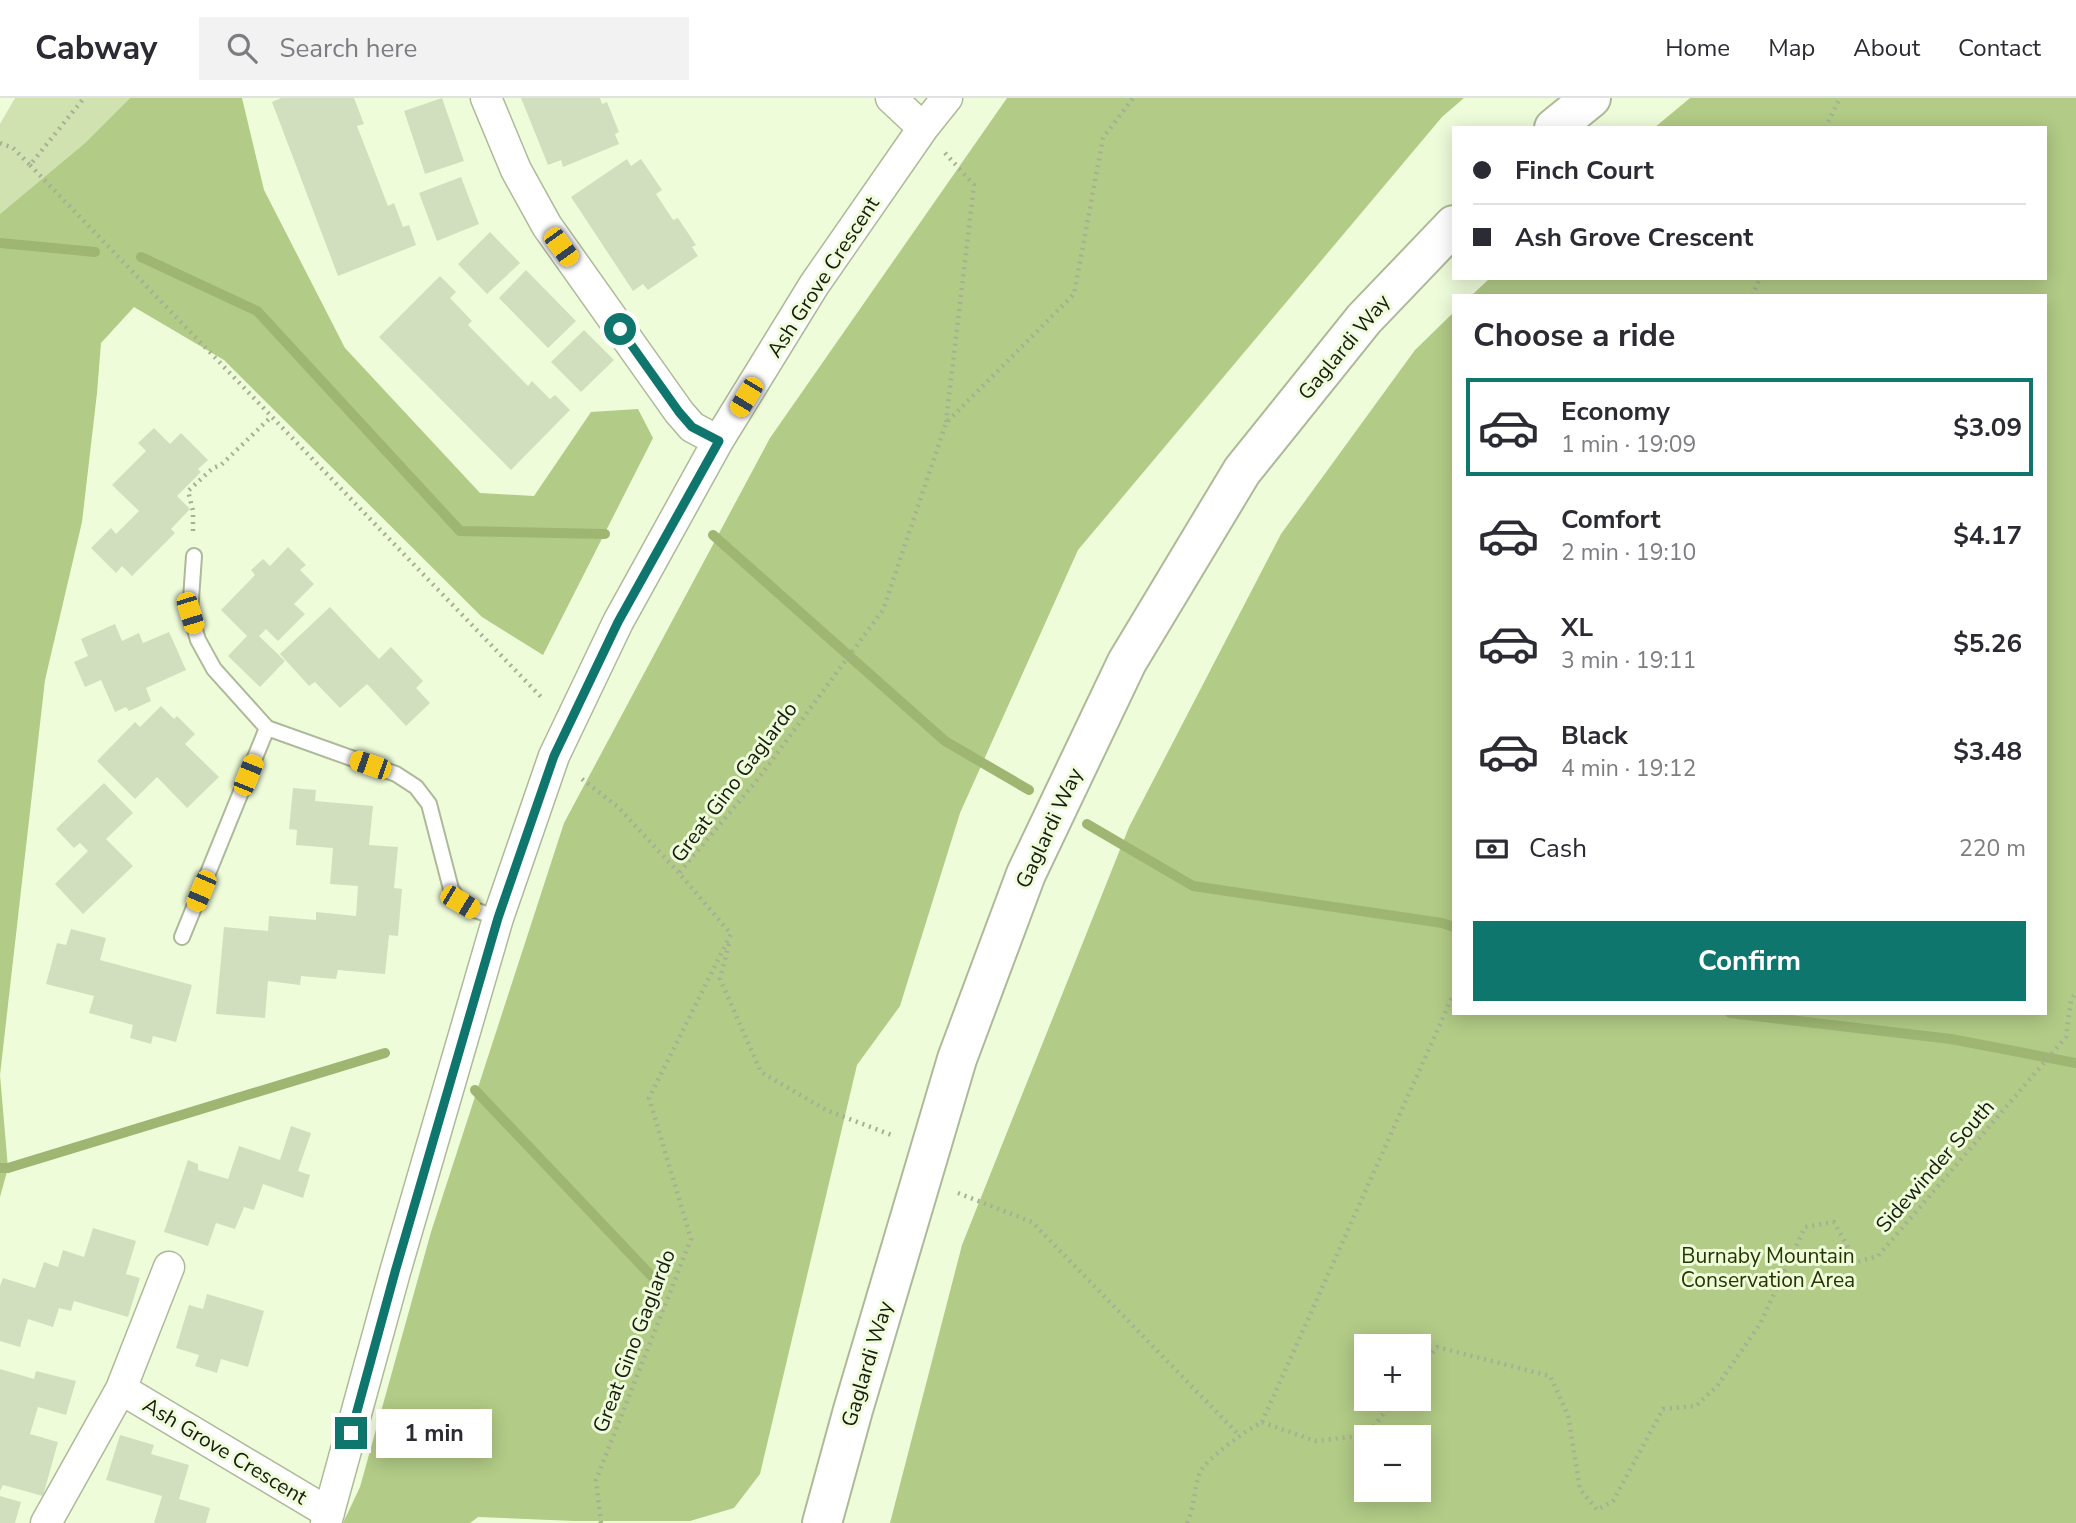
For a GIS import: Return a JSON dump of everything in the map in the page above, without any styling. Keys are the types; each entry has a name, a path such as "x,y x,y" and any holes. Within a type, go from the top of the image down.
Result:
{"main road":[{"path":"1556,126 1591,98"},
{"name":"Gaglardi Way","path":"822,1523 957,1059 1026,874 1127,662 1242,471 1364,319 1452,227"}],"street":[{"path":"486,98 516,170 547,226 679,412 692,427 719,441"},
{"path":"891,98 923,128"},
{"name":"Ash Grove Crescent","path":"121,1389 328,1518 395,1272 498,918 554,756 618,622 719,441 814,285 923,128 947,98"},
{"name":"Ash Grove Crescent","path":"47,1523 121,1389 169,1267"}],"lane":[{"path":"194,556 190,613 198,640 214,669 267,728 396,774 416,787 429,804 451,889 460,902 498,918"},
{"path":"182,937 267,728"}],"path":[{"path":"30,165 84,98"},
{"name":"Great Gino Gaglardo","path":"601,1523 596,1480 691,1239 649,1098 731,937 679,873 758,779 883,610 946,423 1074,294 1103,138 1133,98"},
{"path":"1826,126 1840,98"},
{"path":"923,128 974,185 946,423"},
{"path":"0,143 13,148 30,165 546,702"},
{"path":"194,556 193,511 188,491 213,468 221,465 271,417"},
{"path":"554,756 618,807 679,873"},
{"path":"731,937 720,979 761,1072 1032,1222 1239,1435"},
{"name":"Sidewinder South","path":"1431,1354 1437,1347 1550,1376 1569,1415 1580,1489 1597,1510 1613,1501 1662,1409 1696,1406 1717,1386 1760,1324 1805,1227 1834,1222 1856,1262 1878,1256 2066,1037 2071,1000 2076,992"},
{"path":"1187,1523 1200,1471 1239,1435 1262,1422 1452,997"},
{"path":"1262,1422 1315,1441 1367,1435 1386,1411"}],"green space":[{"path":"15,98 130,98 85,143 0,214 0,124"},
{"path":"130,98 242,98 264,190 345,348 480,493 534,496 591,412 638,409 653,438 543,655 482,617 224,360 134,307 101,343 82,522 45,680 0,1075 0,214 85,143"},
{"path":"1007,98 1464,98 1442,117 1078,550 960,813 900,1006 857,1065 760,1474 734,1508 690,1521 574,1521 478,1517 470,1523 343,1523 360,1487 431,1232 564,823 770,438"},
{"name":"Burnaby Mountain Conservation Area","path":"1690,98 2076,98 2076,1523 890,1523 962,1245 1129,827 1281,534 1415,350 1452,314 1452,1015 2047,1015 2047,294 1473,294 1488,280 2047,280 2047,126 1656,126"},
{"path":"0,1075 8,1168 0,1197"}],"building":[{"path":"281,98 354,98 364,124 357,126 388,206 394,203 403,227 409,225 416,245 338,276 272,102"},
{"path":"442,98 464,161 425,174 404,111"},
{"path":"521,98 600,98 602,104 607,102 619,132 615,134 619,144 563,167 561,160 548,165"},
{"path":"627,159 631,166 641,159 662,190 656,194 673,220 678,218 696,245 692,247 698,256 648,290 643,284 633,291 571,197"},
{"path":"461,177 479,224 437,241 419,193"},
{"path":"490,232 520,263 487,294 458,264"},
{"path":"526,270 576,321 548,348 499,298"},
{"path":"440,276 456,292 450,298 472,321 468,325 528,386 532,381 550,399 555,395 570,410 511,470 379,337"},
{"path":"584,330 614,360 581,392 551,362"},
{"path":"154,428 170,444 181,433 208,460 198,469 201,472 177,496 190,509 171,529 175,533 132,576 122,566 116,573 91,548 111,528 116,534 139,511 112,485 146,451 138,443"},
{"path":"288,547 306,565 300,570 314,584 294,604 305,614 278,641 266,629 259,636 285,661 260,687 228,656 247,636 221,610 255,575 251,570 263,559 270,566"},
{"path":"330,607 379,659 391,647 423,681 416,688 430,703 406,726 367,684 340,708 315,682 309,686 280,654"},
{"path":"115,624 122,641 139,633 143,643 169,632 186,670 146,688 151,701 129,711 126,707 115,712 101,680 85,687 74,662 88,656 81,639"},
{"path":"161,706 174,719 177,716 195,734 185,744 219,777 187,808 157,777 135,799 97,761 135,722 140,727"},
{"path":"104,783 133,813 106,839 133,866 83,914 55,884 88,851 80,843 74,848 56,829"},
{"path":"293,788 316,790 315,801 373,806 369,845 398,847 394,888 402,889 398,936 389,935 385,974 338,970 336,979 301,976 300,985 268,981 265,1018 216,1014 224,927 268,931 269,916 316,920 316,912 356,916 358,886 330,884 333,848 296,845 297,830 289,829"},
{"path":"71,929 106,938 100,960 192,985 176,1042 153,1036 151,1044 130,1038 133,1025 89,1013 94,996 46,984 57,943 66,945"},
{"path":"291,1126 311,1133 298,1171 310,1175 303,1198 263,1184 254,1210 244,1207 235,1229 216,1223 208,1246 164,1232 188,1160 198,1164 198,1170 228,1179 239,1146 280,1160"},
{"path":"93,1228 136,1241 126,1274 140,1278 128,1317 74,1301 71,1311 59,1308 53,1327 28,1319 20,1347 0,1341 0,1286 3,1278 35,1288 44,1262 58,1267 63,1250 84,1257"},
{"path":"207,1294 264,1311 248,1367 221,1359 217,1373 195,1366 199,1355 176,1348 189,1305 203,1309"},
{"path":"0,1369 34,1379 36,1371 76,1381 66,1415 38,1407 30,1434 58,1442 43,1496 3,1485 0,1491"},
{"path":"120,1435 154,1445 151,1454 189,1465 179,1499 210,1508 206,1523 154,1523 162,1496 106,1480"},
{"path":"0,1496 21,1502 15,1523 0,1523"}],"waterway":[{"path":"0,243 95,252"},
{"path":"141,257 257,311 460,531 605,534"},
{"path":"713,535 945,741 1029,790"},
{"path":"1087,824 1193,886 1452,926"},
{"path":"1747,1015 1951,1039 2076,1063"},
{"path":"0,1168 8,1168 385,1053"},
{"path":"475,1090 660,1285"}],"route":[{"path":"351,1433 498,918 554,756 618,622 719,441 692,427 620,329"}]}
